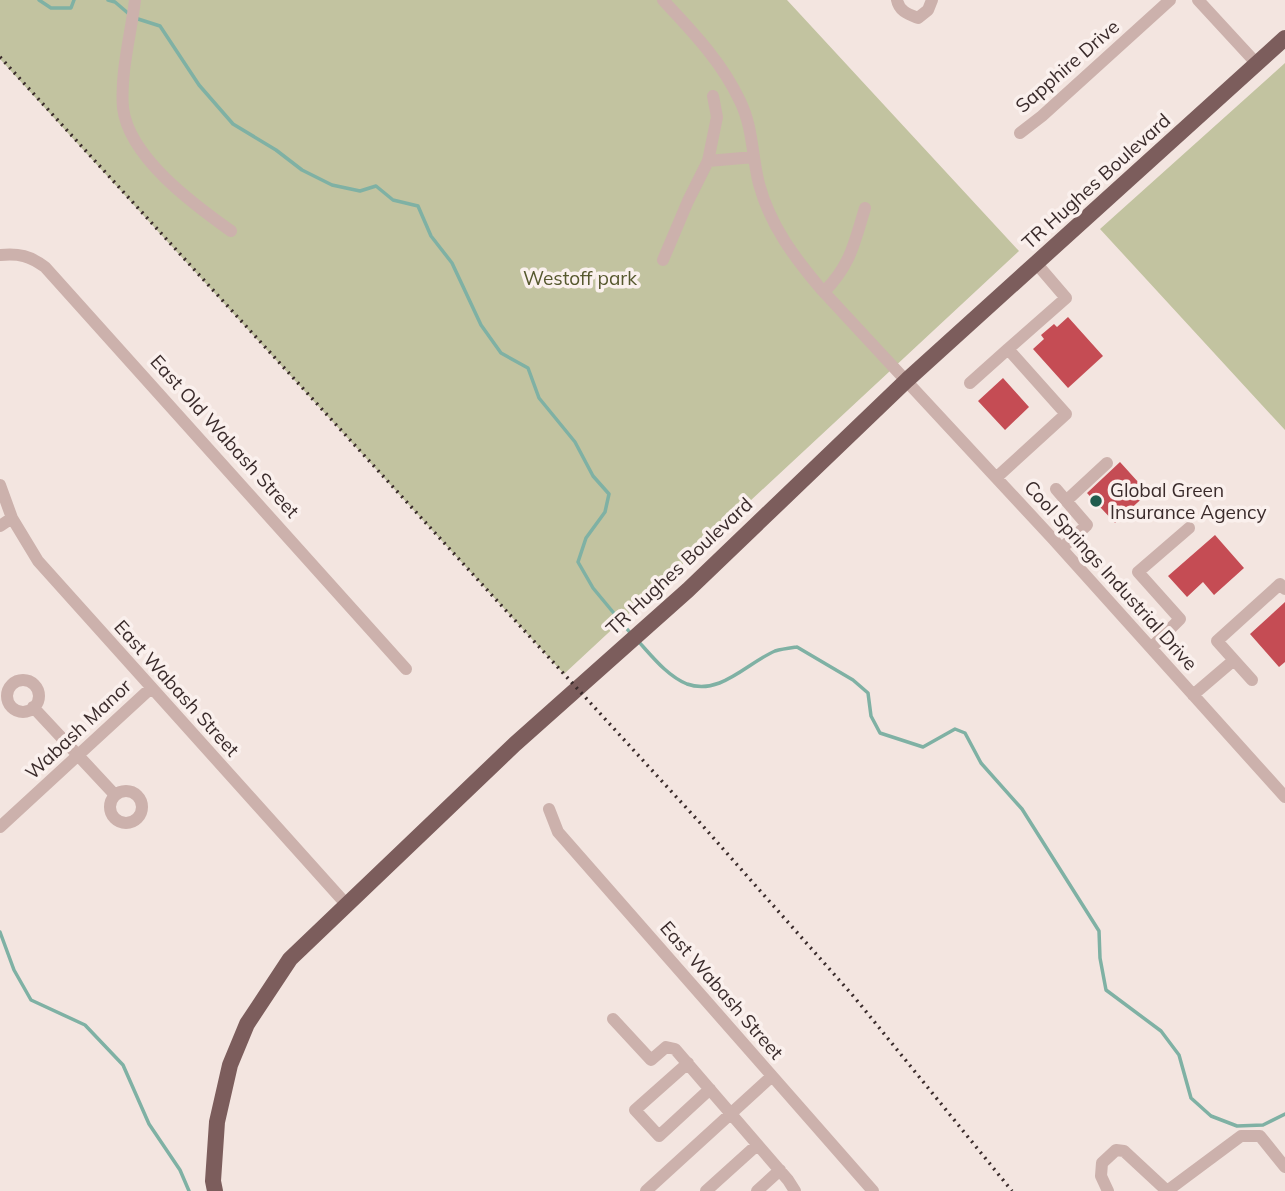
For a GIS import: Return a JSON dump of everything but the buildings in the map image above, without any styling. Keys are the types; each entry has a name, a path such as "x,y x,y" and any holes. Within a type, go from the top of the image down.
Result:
{"main road":[{"name":"TR Hughes Boulevard","path":"215,1191 213,1181 217,1122 230,1065 247,1024 290,959 515,744 688,590 907,380 1285,38"}],"street":[{"name":"Cool Springs Industrial Drive","path":"663,0 712,54 729,78 742,104 752,137 760,187 774,223 792,254 824,292 1062,548 1285,797"},
{"path":"897,0 904,12 918,18 928,10 932,0"},
{"name":"Sapphire Drive","path":"1020,133 1170,0"},
{"path":"1198,0 1257,64"},
{"path":"134,5 123,106 128,128 159,171 196,206 231,231"},
{"path":"663,260 708,161 718,117 713,96"},
{"path":"708,161 754,158"},
{"path":"824,292 841,274 849,260 865,208"},
{"name":"East Old Wabash Street","path":"0,255 20,254 32,257 45,267 406,669"},
{"path":"970,383 1066,298 1036,263"},
{"path":"997,477 1066,414 1008,349"},
{"path":"1066,501 1107,463"},
{"name":"East Wabash Street","path":"0,485 12,518 38,561 346,904"},
{"path":"1056,489 1087,525 1062,548"},
{"path":"0,526 12,518"},
{"path":"1151,648 1180,620 1139,572 1189,527"},
{"path":"1252,680 1217,641 1280,584 1285,589"},
{"path":"1193,695 1234,660"},
{"name":"Wabash Manor","path":"0,827 151,688"},
{"path":"33,707 115,794"},
{"name":"East Wabash Street","path":"549,809 558,832 873,1191"},
{"path":"613,1019 651,1060 666,1047 676,1049 795,1191"},
{"path":"688,1063 635,1110 659,1136 710,1090"},
{"path":"646,1191 772,1076"},
{"path":"1108,1191 1101,1177 1102,1163 1116,1150 1124,1151 1167,1191 1241,1136 1260,1136 1285,1167"},
{"path":"706,1191 757,1145"},
{"path":"757,1191 780,1170"}],"green space":[{"name":"Westoff park","path":"0,0 787,0 1019,251 564,674 0,59"},
{"path":"1285,63 1285,430 1100,229"}],"waterway":[{"path":"39,0 51,8 71,8 74,0"},
{"path":"108,0 115,2 129,14"},
{"path":"135,18 160,26 199,85 233,124 276,150 302,170 332,185 360,191 376,186 393,200 418,206 431,236 452,263 481,325 501,353 528,368 539,398 575,442 593,476 609,494 605,512 586,538 578,562 593,588 632,635"},
{"path":"638,641 673,676 699,687 722,682 775,651 797,647 853,680 868,693 871,716 880,733 923,747 955,729 965,733 981,763 1022,809 1099,931 1100,958 1106,990 1161,1031 1179,1055 1191,1098 1211,1116 1237,1126 1263,1125 1285,1114"},
{"path":"0,932 14,970 31,1000 85,1025 123,1065 149,1124 180,1170 189,1191"}],"railway":[{"path":"0,57 702,825 855,998 1012,1191"}],"place":[{"name":"Global Green Insurance Agency","path":"1096,501"}]}
